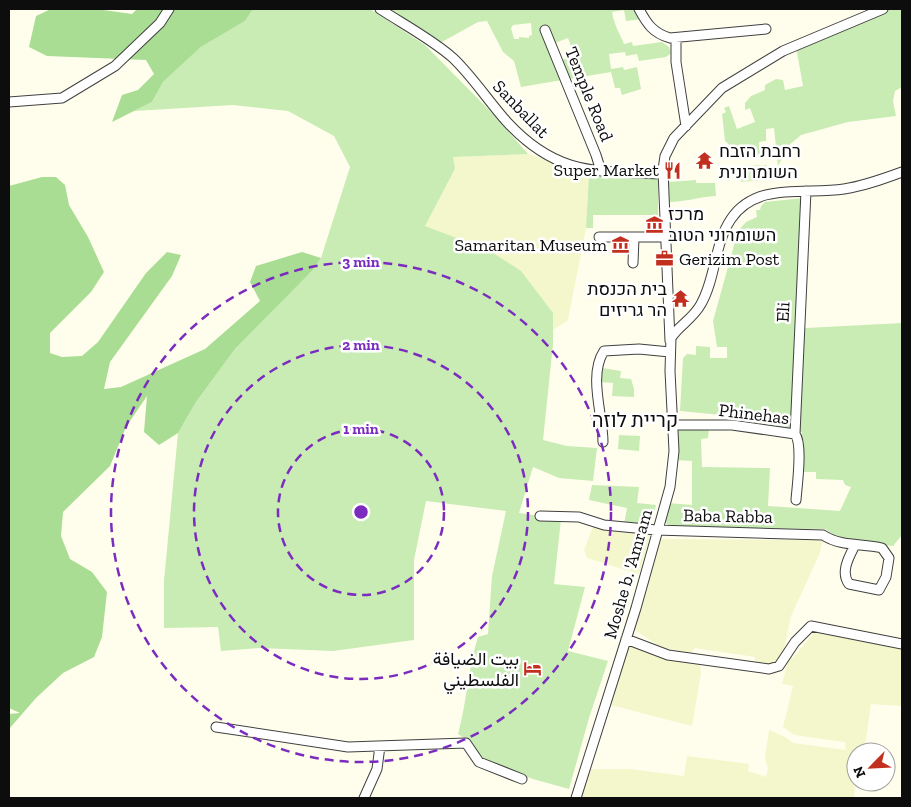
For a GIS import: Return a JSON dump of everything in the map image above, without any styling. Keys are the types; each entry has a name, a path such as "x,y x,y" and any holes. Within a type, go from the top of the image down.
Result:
{"street":[{"path":"9,102 62,98 115,66 160,23 169,9"},
{"name":"Sanballat","path":"380,9 452,58 508,122 543,154 570,165 601,171 663,174"},
{"path":"639,9 646,23 657,34 676,39 766,29"},
{"name":"Moshe b. 'Amram","path":"576,798 626,639 672,477 673,425 664,237 663,174 667,150 674,138 722,88 783,51 883,9"},
{"name":"Temple Road","path":"546,30 601,171"},
{"path":"676,39 676,62 686,126"},
{"path":"670,341 673,335 692,319 701,304 722,236 738,210 750,201 763,196 854,188 902,172"},
{"name":"Eli","path":"794,434 806,191"},
{"path":"599,237 664,237"},
{"path":"633,263 634,238"},
{"path":"603,442 603,426 597,405 599,364 604,351 639,349 670,352"},
{"name":"Phinehas","path":"673,425 732,425 794,434 797,437 799,450 796,500"},
{"name":"Baba Rabba","path":"540,516 579,517 604,525 656,530 823,535 835,542 882,548 888,554 886,577 879,590 847,582 845,569 855,545"},
{"path":"626,639 668,655 769,668 779,666 794,642 811,626 902,644"},
{"path":"216,727 348,747 466,743 479,762 522,779"},
{"path":"364,798 377,770 380,746"}],"green space":[{"path":"51,9 96,9 132,14 137,9 253,9 245,21 201,47 163,82 152,102 112,122 122,95 138,90 154,74 146,60 47,56 29,47 36,16"},
{"path":"253,9 370,9 425,45 490,111 528,154 453,157 455,169 425,226 490,251 521,271 553,313 553,344 543,440 567,446 597,448 593,481 559,478 533,467 519,513 561,519 554,584 585,587 568,651 608,661 589,718 569,789 533,779 479,759 467,740 458,734 478,637 488,634 492,576 506,511 426,501 414,560 414,640 333,651 259,648 221,651 218,627 164,628 164,581 178,433 196,402 235,349 312,271 321,258 350,167 334,136 288,111 233,105 134,111 152,102 163,82 201,47 245,21"},
{"path":"390,9 636,9 642,19 626,21 624,10 612,12 624,44 632,42 633,46 662,42 669,47 671,53 666,57 639,61 637,54 626,56 625,52 609,54 611,69 623,67 624,70 637,67 641,89 622,95 620,88 615,88 611,72 569,79 562,60 574,55 568,38 555,43 547,28 562,80 521,87 514,61 503,52 487,21 478,22 440,43","holes":["531,23 532,35 529,38 519,37 519,39 514,39 511,28 513,25"]},
{"path":"891,9 902,9 902,87 895,91 893,101 896,116 848,122 801,135 788,146 778,166 774,128 766,129 766,141 759,142 760,155 743,156 742,147 732,147 725,141 722,114 726,112 724,108 729,106 737,129 755,122 750,108 745,110 745,103 751,96 765,90 765,85 776,79 783,80 785,90 803,86 796,47"},
{"path":"528,154 589,173 586,228 568,320 553,330 553,313 424,227 455,170 453,157"},
{"path":"767,165 768,180 741,182 740,166"},
{"path":"589,173 658,178 658,215 593,215 593,228 586,228"},
{"path":"42,177 56,177 65,185 69,205 88,237 104,272 91,292 50,333 50,353 62,357 82,356 98,342 146,273 167,252 181,255 172,276 110,362 104,389 121,387 205,349 260,301 250,282 256,266 302,252 321,258 312,271 235,349 196,402 178,433 159,445 144,432 147,396 126,427 110,466 63,512 61,536 70,559 92,572 107,592 102,637 94,657 63,673 36,698 9,729 9,714 20,713 9,708 9,186"},
{"path":"696,180 696,183 715,183 716,196 668,202 668,182"},
{"path":"803,198 792,429 736,422 737,418 732,416 680,411 683,358 687,354 696,355 696,346 710,347 710,358 727,358 727,347 717,347 713,321 738,231 746,222 757,217 756,210 760,210 765,202"},
{"path":"902,323 902,535 893,546 840,541 826,529 671,528 667,525 665,518 668,503 692,505 692,461 675,460 677,428 709,429 708,438 701,439 702,467 770,468 768,506 840,511 851,487 845,485 843,480 816,479 816,472 802,472 802,432 798,432 802,332 806,328"},
{"path":"602,368 621,371 620,378 631,379 634,397 612,396 613,383 600,382"},
{"path":"619,435 640,436 639,451 618,449"},
{"path":"592,485 639,487 637,503 656,505 652,518 642,526 624,524 627,508 589,500"},
{"path":"595,526 647,532 650,537 639,574 587,558 584,550"},
{"path":"659,539 823,540 819,555 791,616 783,654 772,665 755,662 755,657 695,648 691,653 662,648 632,628"},
{"path":"816,630 902,647 902,706 871,704 865,742 846,742 846,750 845,742 794,735 783,727 793,686 782,684 789,657 793,658"},
{"path":"632,645 666,659 700,664 701,673 692,726 607,704 627,646"},
{"path":"769,730 793,743 846,750 846,792 854,792 854,798 580,798 589,769 630,769 684,776 687,756 749,764 748,771 766,777 768,769 765,758"}],"place":[{"name":"רחבת הזבח השומרונית","path":"705,161"},
{"name":"Super Market","path":"673,170"},
{"name":"מרכז השומרוני הטוב","path":"654,224"},
{"name":"Samaritan Museum","path":"621,245"},
{"name":"Gerizim Post","path":"665,259"},
{"name":"בית הכנסת הר גריזים","path":"681,299"},
{"name":"بيت الضيافة الفلسطيني","path":"533,669"}],"district":[{"name":"קריית לוזה","path":"635,420"}]}
